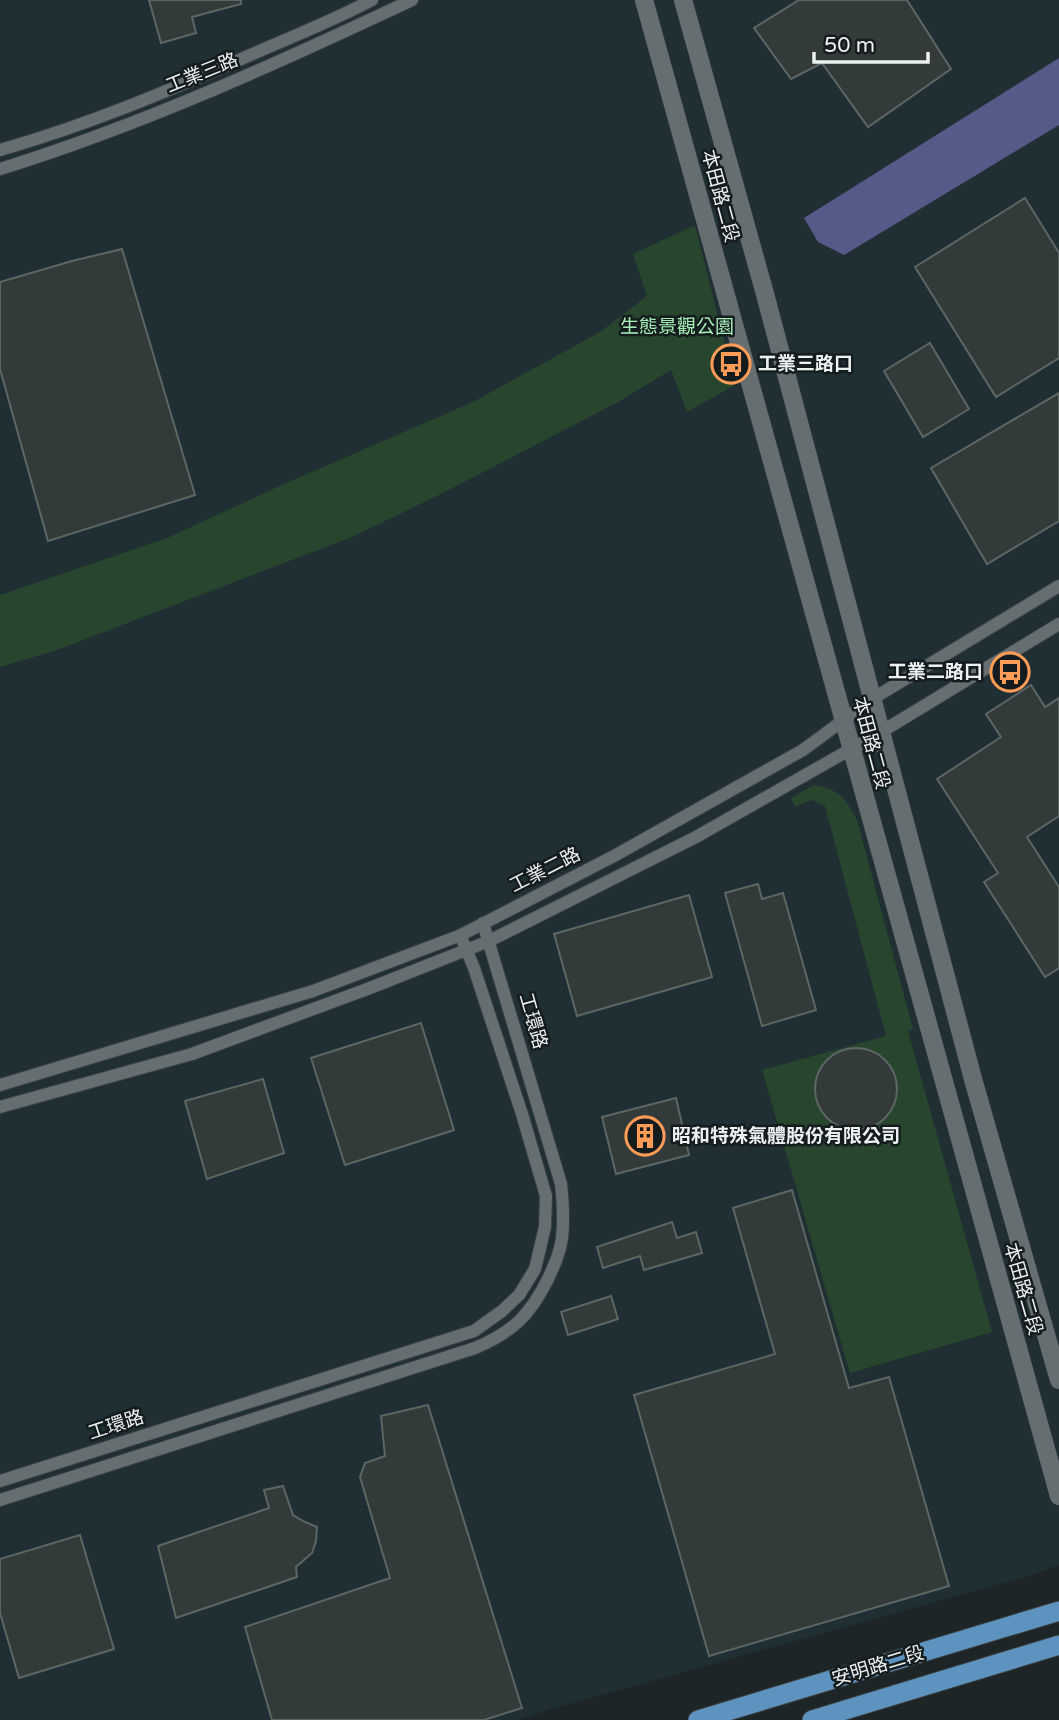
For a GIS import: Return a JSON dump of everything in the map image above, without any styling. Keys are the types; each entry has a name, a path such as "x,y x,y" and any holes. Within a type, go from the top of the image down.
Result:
{"main road":[{"name":"安明路二段","path":"698,1720 1059,1611"},
{"name":"安明路二段","path":"812,1720 1059,1644"}],"street":[{"name":"工業三路","path":"0,169 52,153 213,91 412,0"},
{"name":"本田路二段","path":"644,0 1059,1496"},
{"name":"本田路二段","path":"683,0 765,294 973,1079 1059,1380"},
{"name":"工業三路","path":"0,150 97,119 200,77 370,1"},
{"path":"370,1 376,17"},
{"path":"97,119 102,133"},
{"name":"工業二路","path":"0,1085 313,991 461,935 619,853 803,750 872,699 1059,586"},
{"name":"工業二路","path":"0,1107 192,1054 489,941 696,837 881,732 1059,624"},
{"path":"619,853 627,872"},
{"name":"工環路","path":"0,1500 475,1348 497,1338 531,1309 555,1265 562,1240 564,1211 561,1184 484,923"},
{"name":"工環路","path":"0,1481 474,1331 519,1295 534,1269 545,1227 546,1196 461,935"},
{"path":"138,1043 143,1067"},
{"path":"16,1080 22,1101"},
{"path":"528,1134 545,1129"},
{"path":"502,1311 514,1326"},
{"path":"317,1381 323,1397"},
{"path":"253,1402 257,1418"},
{"path":"180,1424 186,1440"},
{"path":"62,1462 69,1478"}],"shaded area":[{"path":"0,0 1059,0 1059,1565 1032,1575 519,1720 0,1720"}],"green space":[{"name":"生態景觀公園","path":"695,225 735,385 687,412 671,370 620,401 352,537 57,650 0,667 0,595 167,538 473,402 600,332 647,296 633,254"},
{"path":"814,785 830,789 841,796 857,820 913,1029 908,1031 992,1332 850,1373 762,1070 886,1036 825,806 811,800 795,807 791,798"}],"water":[{"path":"1059,58 1059,125 844,255 818,242 804,218"}],"building":[{"path":"149,0 241,0 241,4 192,17 196,33 161,43"},
{"path":"799,0 907,0 951,69 868,127 822,63 791,79 754,28"},
{"path":"1025,198 1059,253 1059,358 996,397 915,267"},
{"path":"122,249 195,495 48,541 0,369 0,282"},
{"path":"930,343 969,409 923,437 884,371"},
{"path":"1059,393 1059,521 987,564 931,468"},
{"path":"1031,685 1045,707 1059,698 1059,816 1027,837 1059,887 1059,968 1045,977 984,882 998,873 937,779 1001,737 986,714"},
{"path":"758,884 762,899 783,893 816,1010 762,1026 725,893"},
{"path":"689,895 712,977 577,1016 554,934"},
{"path":"421,1023 454,1130 345,1165 311,1058"},
{"path":"848,1048 864,1048 879,1055 890,1066 897,1081 894,1105 885,1118 864,1130 848,1130 833,1123 822,1112 815,1097 815,1081 822,1066 833,1055"},
{"path":"263,1079 284,1153 207,1179 185,1101"},
{"name":"昭和特殊氣體股份有限公司","path":"676,1098 689,1155 616,1174 602,1117"},
{"path":"792,1190 849,1388 889,1377 949,1586 709,1656 634,1395 775,1354 733,1208"},
{"path":"672,1222 677,1238 696,1232 702,1253 644,1270 640,1256 603,1268 597,1247"},
{"path":"611,1296 618,1319 568,1335 561,1312"},
{"path":"428,1405 522,1708 484,1720 272,1720 245,1627 390,1578 360,1477 365,1463 385,1456 381,1416"},
{"path":"283,1486 293,1515 317,1527 312,1553 296,1567 297,1577 176,1618 158,1546 269,1508 264,1490"},
{"path":"80,1535 114,1649 19,1678 0,1613 0,1559"}],"place":[{"name":"工業三路口","path":"731,364"},
{"name":"工業二路口","path":"1010,672"},
{"name":"昭和特殊氣體股份有限公司","path":"645,1136"}]}
